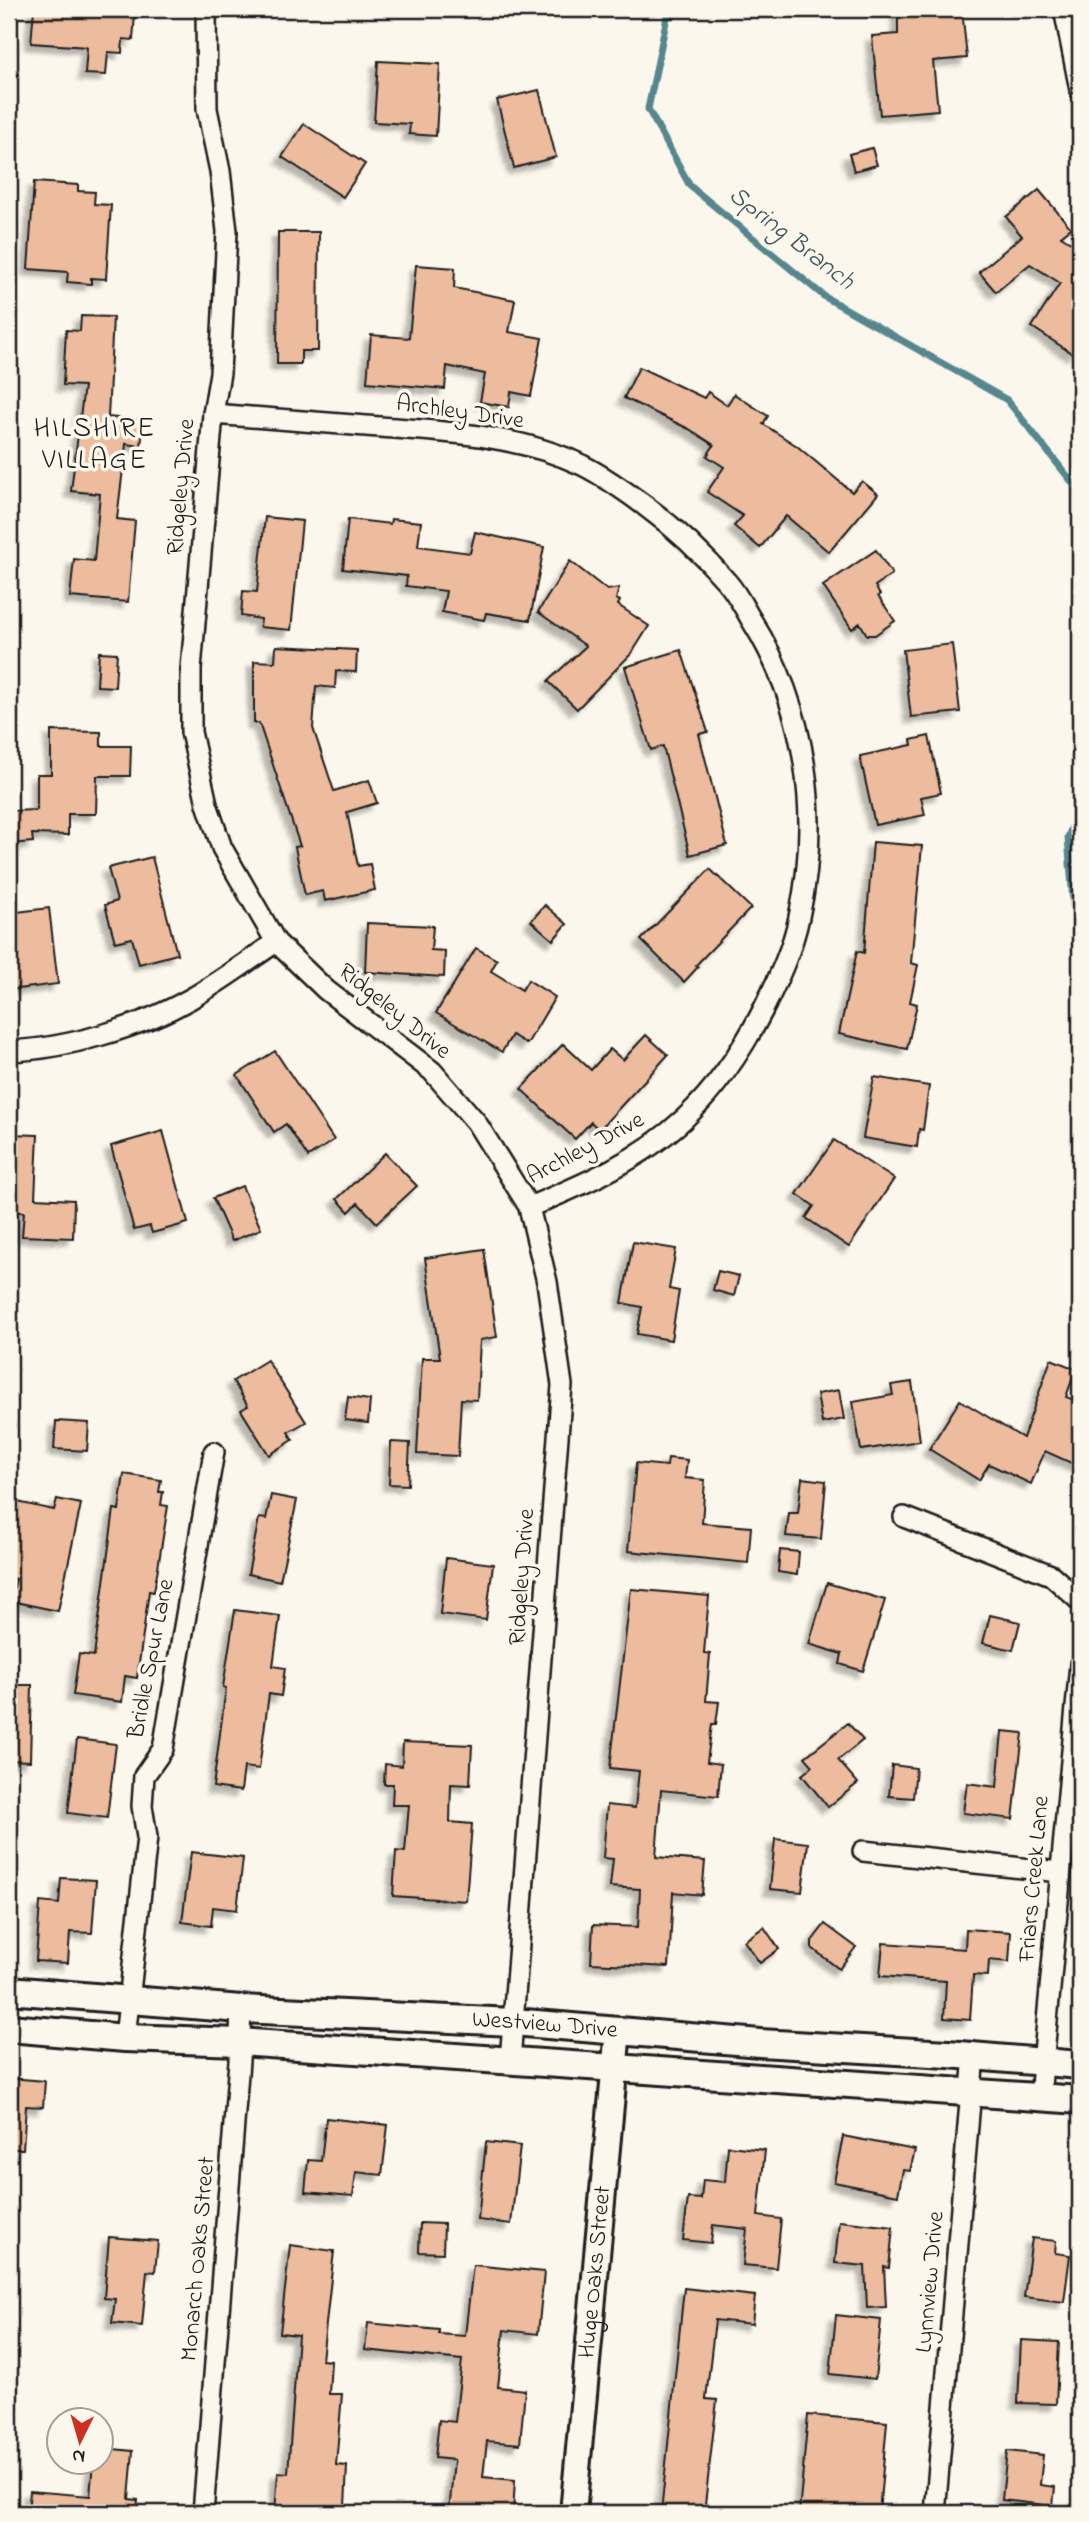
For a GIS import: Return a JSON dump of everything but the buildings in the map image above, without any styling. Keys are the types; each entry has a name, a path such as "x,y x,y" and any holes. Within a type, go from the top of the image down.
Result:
{"main road":[{"name":"Westview Drive","path":"9,1990 241,2009 513,2022 760,2043 1080,2065"},
{"name":"Westview Drive","path":"9,2028 125,2038 240,2042 1080,2100"}],"street":[{"name":"Ridgeley Drive","path":"206,9 206,109 220,171 227,230 220,373 213,414 191,669 191,732 207,804 222,848 276,942 326,990 432,1071 476,1122 529,1207 547,1282 562,1385 510,2060"},
{"path":"1064,9 1080,90"},
{"name":"Archley Drive","path":"213,414 458,433 520,444 581,465 626,492 675,528 729,584 768,647 796,719 809,792 807,868 799,920 779,976 754,1029 730,1067 686,1117 645,1151 580,1186 529,1207"},
{"path":"9,1051 92,1039 134,1024 189,1000 276,942"},
{"name":"Bridle Spur Lane","path":"125,2038 147,1837 142,1806 144,1776 163,1749 214,1452"},
{"path":"904,1517 1051,1575 1080,1601"},
{"name":"Friars Creek Lane","path":"1040,2097 1080,1664"},
{"path":"863,1851 1060,1872"},
{"name":"Monarch Oaks Street","path":"203,2513 241,2009"},
{"name":"Huge Oaks Street","path":"573,2513 618,2031"},
{"name":"Lynnview Drive","path":"935,2513 974,2056"}],"waterway":[{"name":"Spring Branch","path":"676,9 667,17 648,109 690,186 825,297 1007,400 1080,492"},
{"name":"Spring Branch","path":"1080,806 1068,837 1075,926 1080,939"}],"district":[{"name":"HILSHIRE VILLAGE","path":"95,445"}]}
